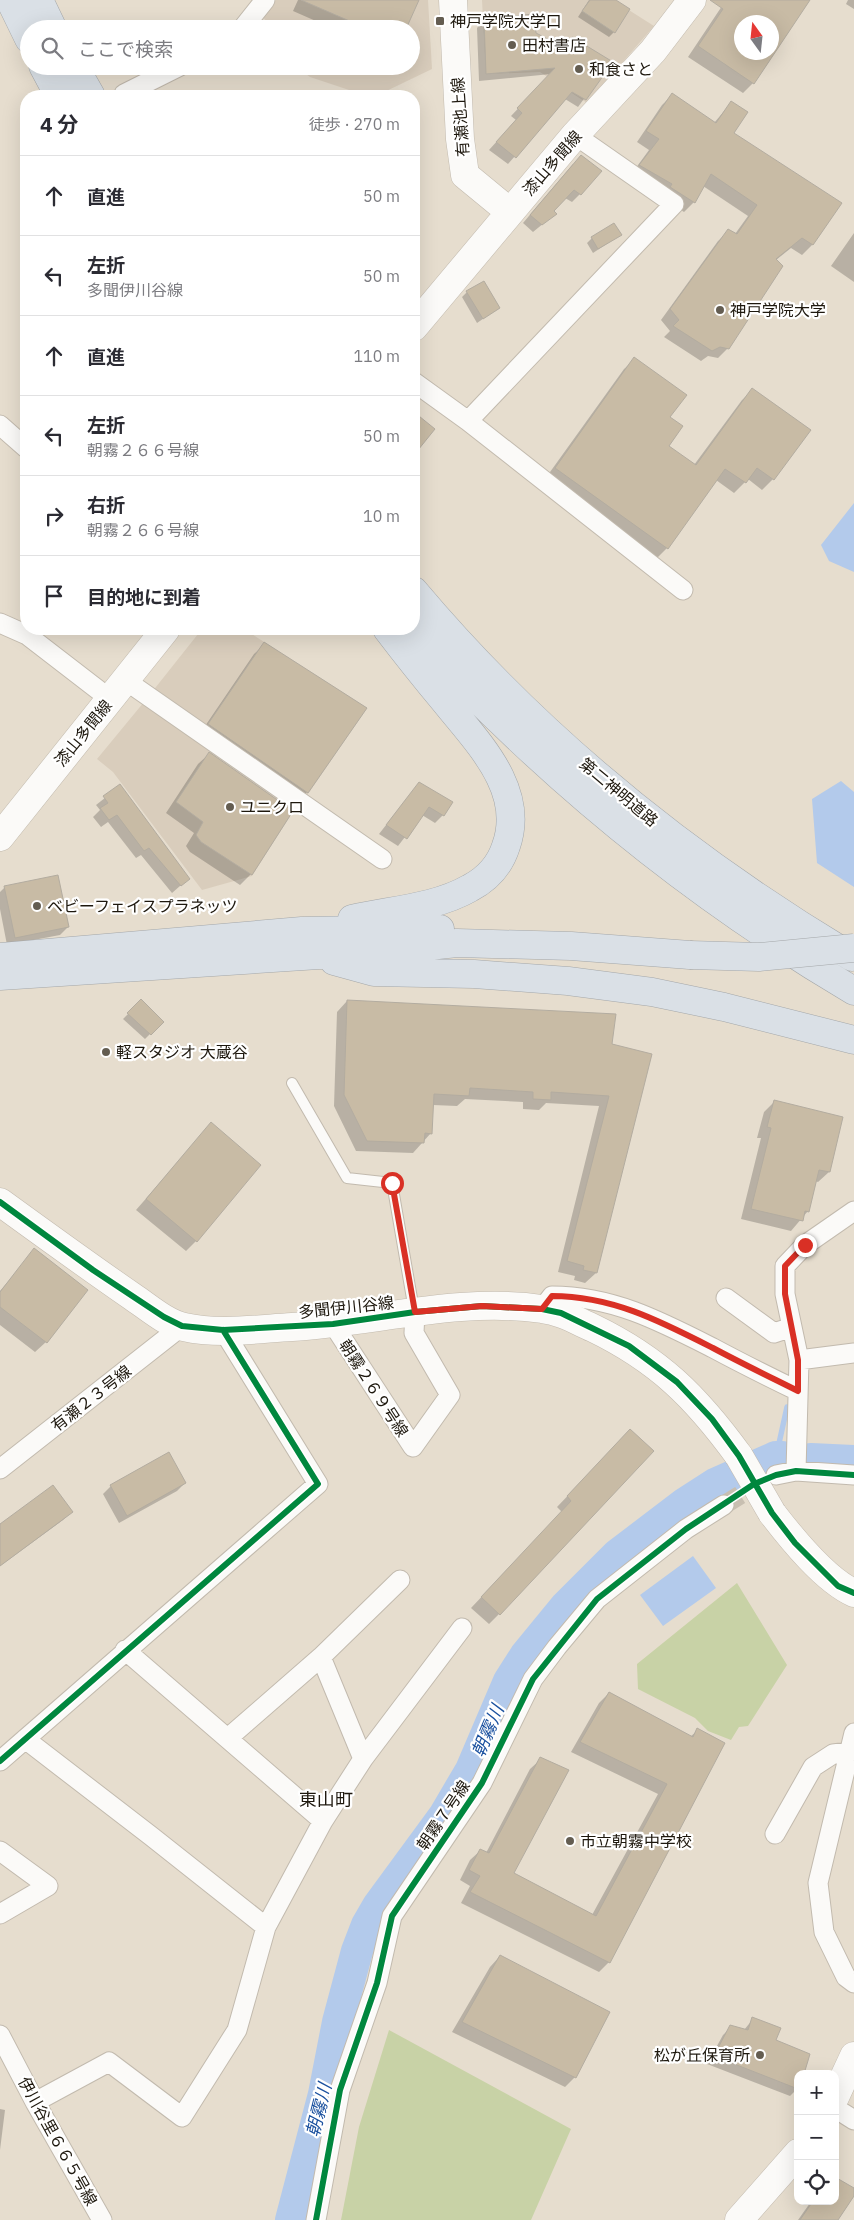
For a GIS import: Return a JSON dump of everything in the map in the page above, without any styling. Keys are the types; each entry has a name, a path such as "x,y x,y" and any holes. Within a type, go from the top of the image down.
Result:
{"highway":[{"path":"10,0 20,21"},
{"path":"39,0 49,20"},
{"path":"48,75 56,90"},
{"path":"79,75 88,90"},
{"name":"第二神明道路","path":"420,598 475,660 534,720 660,827 788,919 854,958"},
{"path":"0,976 306,943 453,896 483,880 503,856 509,840 511,824 510,807 498,773 488,757 392,635"},
{"name":"第二神明道路","path":"416,635 455,678 515,737 586,800 700,890 758,930 854,991"},
{"path":"0,957 306,943 512,929 690,947 759,957 854,948"},
{"path":"690,947 854,933"},
{"path":"306,943 374,972 474,974 568,981 652,992 724,1007 854,1040"}],"street":[{"path":"249,20 265,0"},
{"name":"有瀬池上線","path":"453,0 460,139 465,176 510,212"},
{"name":"漆山多聞線","path":"420,320 575,135 653,51 692,0"},
{"path":"134,90 163,75"},
{"path":"468,421 674,204 575,135"},
{"path":"420,386 468,421 684,590"},
{"path":"0,425 20,443"},
{"path":"0,623 20,632"},
{"path":"27,635 117,690 382,859"},
{"name":"漆山多聞線","path":"0,837 161,635"},
{"name":"多聞伊川谷線","path":"0,1202 164,1318 182,1326 222,1330 333,1324 415,1312 482,1306 542,1309 561,1313 629,1346 677,1382 712,1419 739,1456 772,1513 795,1543 838,1586 854,1593"},
{"path":"796,1472 798,1360 785,1294 785,1266 805,1245 854,1211"},
{"path":"542,1309 552,1296 568,1296 610,1303 649,1316 798,1391"},
{"path":"726,1298 774,1333 792,1327"},
{"name":"朝霧２６９号線","path":"333,1324 413,1447 450,1396 414,1333 415,1312"},
{"name":"有瀬２３号線","path":"0,1468 182,1326"},
{"path":"0,1761 125,1650 318,1484 222,1330"},
{"path":"798,1360 854,1353"},
{"path":"776,1475 796,1472 854,1474"},
{"name":"朝霧７号線","path":"316,2220 340,2090 377,1983 392,1916 482,1783 532,1679 557,1647 597,1599 686,1528 724,1505"},
{"path":"228,1738 321,1657 400,1580"},
{"path":"34,2102 110,2062 182,2116 236,2030 266,1927 323,1821 363,1759 462,1628"},
{"path":"125,1650 323,1821"},
{"path":"321,1657 363,1759"},
{"path":"854,1733 818,1883 824,1932 846,1977 854,1983"},
{"path":"25,1739 266,1927"},
{"path":"775,1834 813,1767 833,1754 850,1752"},
{"path":"0,1851 48,1886 0,1914"},
{"name":"伊川谷里６６５号線","path":"0,2035 34,2102 102,2220"},
{"path":"839,2088 854,2056"},
{"path":"839,2111 854,2120"},
{"path":"738,2220 794,2159"}],"lane":[{"path":"292,1083 347,1178 392,1183 415,1312"}],"shaded area":[{"path":"276,0 428,0 432,69 420,75 420,20 265,20 263,17"},
{"path":"482,0 613,0 654,26 587,103 540,72 486,74"},
{"path":"307,75 420,75 388,90 349,90"},
{"path":"197,635 253,635 367,708 306,797 152,692"},
{"path":"144,702 296,807 252,876 202,890 113,772 97,759"}],"green space":[{"path":"737,1583 787,1665 748,1726 739,1727 731,1740 708,1731 695,1718 638,1689 637,1664"},
{"path":"389,2030 571,2129 531,2220 341,2220 359,2127"}],"water":[{"path":"854,503 854,572 829,561 821,545"},
{"path":"841,781 854,792 854,887 817,863 812,799"},
{"path":"693,1556 716,1588 663,1626 640,1595"}],"building":[{"path":"301,0 419,0 410,20 347,20"},
{"path":"590,0 616,0 630,9 615,33 582,11"},
{"path":"710,0 810,0 779,46 779,15 734,15 734,60 770,60 754,84 698,46 723,9"},
{"path":"534,14 536,33 565,48 572,37 613,62 586,100 572,92 516,158 496,142 522,113 517,108 555,68 486,74 484,19"},
{"path":"672,93 716,123 731,101 748,112 734,133 842,203 813,245 802,238 776,259 783,266 729,349 720,347 712,351 673,326 679,320 670,309 728,229 737,234 757,205 711,174 695,203 670,187 672,184 639,165 659,139 646,131"},
{"path":"581,155 602,171 581,195 574,190 554,211 557,214 542,225 530,215"},
{"path":"614,223 622,235 598,249 591,237"},
{"path":"484,281 500,308 483,319 466,291"},
{"path":"634,357 687,395 670,417 683,426 669,446 696,465 752,388 811,430 774,480 757,468 746,483 725,469 668,549 555,468"},
{"path":"420,417 435,429 420,448"},
{"path":"264,642 367,708 308,793 208,724"},
{"path":"209,752 293,811 252,875 201,842 196,835 203,822 176,802"},
{"path":"419,782 453,802 444,816 429,807 407,839 386,825"},
{"path":"120,784 190,879 181,886 149,848 144,851 117,815 109,820 100,808 108,803 103,796"},
{"name":"ベビーフェイスプラネッツ","path":"58,875 69,927 15,938 4,886"},
{"path":"141,999 164,1022 151,1035 127,1013"},
{"path":"347,1000 616,1014 612,1044 652,1054 597,1273 583,1270 584,1266 567,1261 609,1096 551,1092 551,1100 533,1099 533,1092 470,1088 469,1096 434,1094 432,1134 425,1133 424,1143 367,1141 344,1095"},
{"path":"774,1100 843,1117 830,1172 819,1170 809,1212 805,1211 803,1221 751,1209 771,1128 767,1127"},
{"path":"211,1122 261,1165 197,1242 146,1199"},
{"path":"34,1248 88,1290 47,1343 0,1307 0,1292"},
{"path":"630,1429 654,1451 500,1615 481,1597 571,1501 567,1496"},
{"path":"169,1452 186,1483 127,1516 110,1485"},
{"path":"53,1485 73,1512 0,1566 0,1524"},
{"path":"609,1692 693,1737 697,1728 725,1743 610,1963 470,1892 480,1876 469,1870 480,1849 489,1853 540,1757 569,1770 514,1873 596,1916 667,1784 580,1742"},
{"path":"500,1955 610,2012 576,2078 462,2022"},
{"path":"752,2017 781,2028 776,2040 810,2054 805,2070 794,2070 794,2087 714,2056 730,2025 748,2030"},
{"path":"839,2179 854,2188 854,2196 838,2220 800,2220 810,2205 839,2205"}],"waterway":[{"path":"776,1457 787,1407"},
{"name":"朝霧川","path":"291,2220 324,2094 338,2022 357,1951 367,1925 378,1906 444,1816 471,1770 509,1681 525,1656 566,1606 617,1555 684,1504 715,1484 776,1457 782,1457"},
{"name":"朝霧川","path":"811,1459 854,1461"}],"tunnel":[{"path":"724,1505 766,1479"}],"cycle path":[{"path":"0,1202 93,1270 164,1317 182,1326 223,1330 333,1324 415,1312 482,1306 542,1309 561,1313 629,1346 677,1382 712,1419 739,1456 772,1513 795,1543 838,1586 854,1593"},
{"path":"0,1761 318,1484 223,1330"},
{"path":"316,2220 340,2090 377,1983 392,1916 482,1783 533,1679 597,1599 686,1529 754,1484 776,1475 796,1471 854,1475"}],"place":[{"name":"神戸学院大学口","path":"440,21"},
{"name":"田村書店","path":"512,45"},
{"name":"和食さと","path":"579,69"},
{"name":"神戸学院大学","path":"720,310"},
{"name":"ユニクロ","path":"230,807"},
{"name":"ベビーフェイスプラネッツ","path":"37,906"},
{"name":"軽スタジオ 大蔵谷","path":"106,1052"},
{"name":"市立朝霧中学校","path":"570,1841"},
{"name":"松が丘保育所","path":"760,2055"}],"district":[{"name":"東山町","path":"326,1800"}],"route":[{"path":"392,1183 415,1312 482,1306 542,1309 552,1296 568,1296 610,1303 649,1316 798,1391 798,1360 785,1294 785,1266 805,1245"}]}
